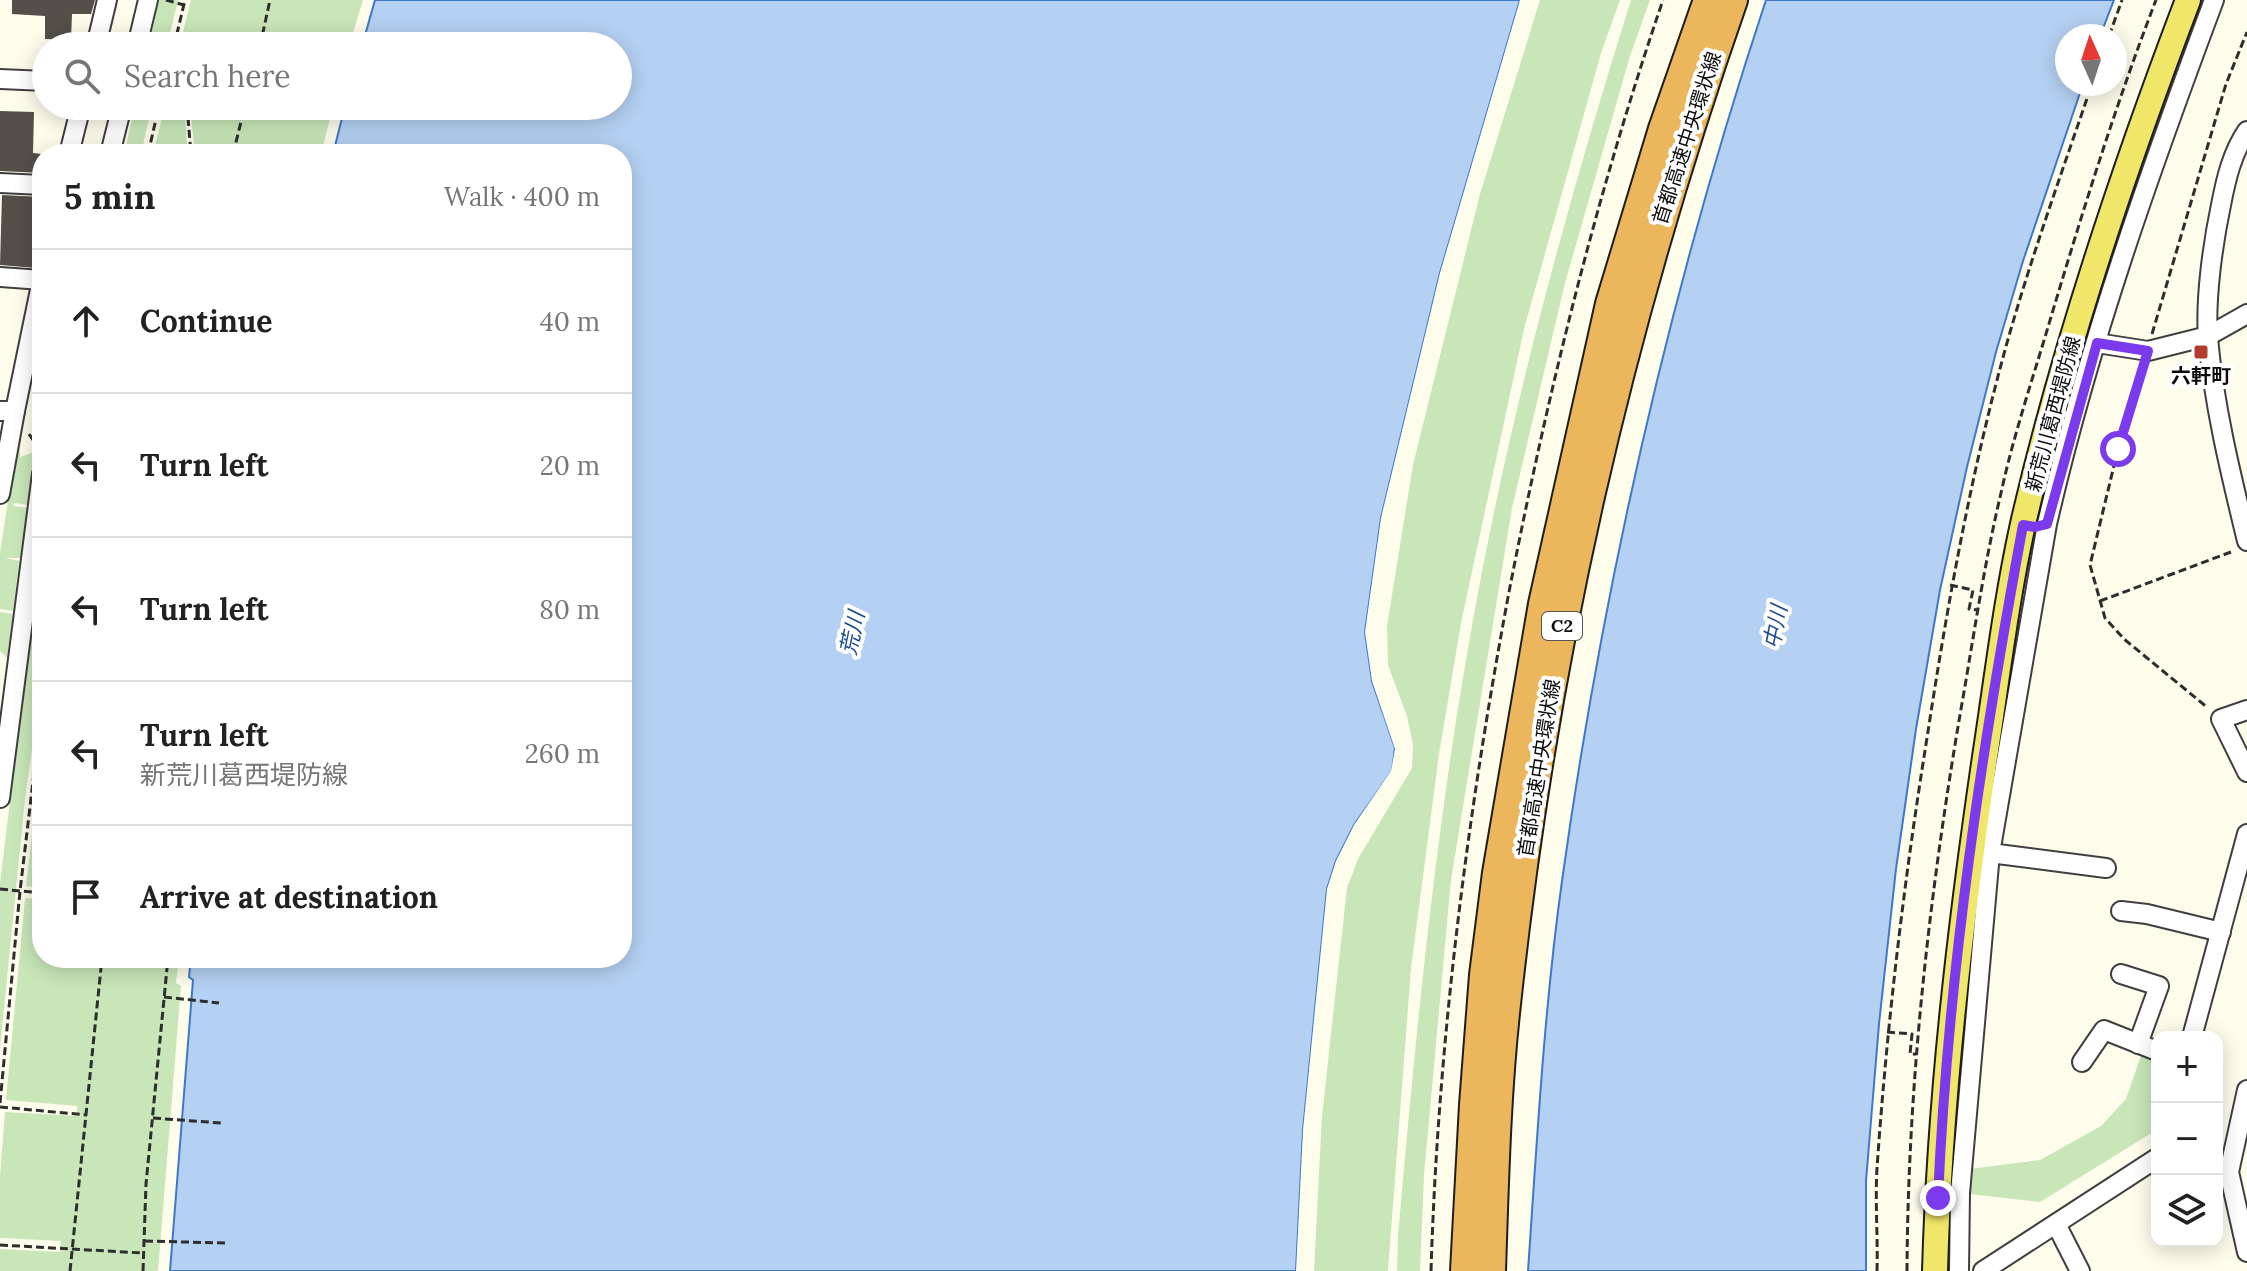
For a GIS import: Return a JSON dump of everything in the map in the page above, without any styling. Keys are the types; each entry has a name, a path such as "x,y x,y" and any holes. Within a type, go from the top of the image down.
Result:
{"highway":[{"name":"首都高速中央環状線","path":"1465,1271 1484,975 1497,873 1543,604 1610,304 1663,129 1708,0"},
{"name":"首都高速中央環状線","path":"1491,1271 1497,1120 1506,1006 1536,778 1568,596 1601,440 1630,325 1664,208 1733,0"}],"main road":[{"name":"新荒川葛西堤防線","path":"1935,1271 1947,1051 1973,831 2007,611 2035,524 2052,411 2094,268 2146,110 2188,0"}],"street":[{"path":"99,32 107,0"},
{"path":"140,32 148,0"},
{"path":"1959,1271 1960,1193 1990,853 2031,601 2035,524 2164,132 2214,0"},
{"path":"0,79 32,80"},
{"path":"72,144 78,120"},
{"path":"112,144 118,120"},
{"path":"2240,546 2208,336 2213,243 2228,173 2247,131"},
{"path":"0,183 32,185"},
{"path":"0,277 32,279"},
{"path":"2097,343 2148,351 2208,336 2247,314"},
{"path":"0,494 8,411 32,319"},
{"path":"0,798 32,551"},
{"path":"2247,710 2221,719 2247,772"},
{"path":"2194,1031 2247,834"},
{"path":"1990,853 2106,868"},
{"path":"2121,911 2147,914 2221,932"},
{"path":"2121,974 2159,986 2138,1044"},
{"path":"2082,1062 2104,1030 2151,1049"},
{"path":"2247,1090 2231,1171 2247,1252"},
{"path":"1983,1271 2151,1162"},
{"path":"2056,1224 2080,1271"}],"path":[{"path":"166,0 185,3 178,30"},
{"path":"263,32 270,0"},
{"path":"2113,24 2122,0"},
{"path":"2221,719 2124,639 2105,618 2090,565 2118,449 2148,351 2161,295 2226,84 2247,32"},
{"path":"1877,1271 1876,1179 1887,1032 1916,807 1950,585 1967,502 2005,352 2088,96"},
{"path":"150,144 156,120"},
{"path":"188,120 190,144"},
{"path":"236,144 242,120"},
{"path":"2100,601 2240,546"},
{"path":"1950,585 1973,590 1969,609 1978,610"},
{"path":"32,790 0,1105 87,1115"},
{"path":"0,889 32,892"},
{"path":"70,1271 101,968"},
{"path":"143,1271 167,968"},
{"path":"164,997 219,1003"},
{"path":"1887,1032 1912,1034 1910,1054 1916,1054"},
{"path":"153,1118 221,1123"},
{"path":"144,1241 226,1243"},
{"path":"0,1245 143,1253"}],"green space":[{"path":"159,0 178,0 170,32 152,32"},
{"path":"191,0 363,0 353,32 183,32"},
{"path":"1540,0 1620,0 1601,53 1524,329 1461,623 1439,754 1411,968 1388,1271 1314,1271 1322,1116 1347,888 1358,859 1412,768 1413,745 1407,716 1388,665 1387,626 1413,465 1480,194"},
{"path":"1631,0 1650,0 1630,56 1565,283 1512,508 1451,880 1424,1175 1420,1271 1397,1271 1428,927 1448,773 1473,620 1505,463 1542,307"},
{"path":"132,120 149,120 143,144 126,144"},
{"path":"162,120 185,120 187,144 156,144"},
{"path":"191,120 330,120 324,144 194,144"},
{"path":"19,429 20,457 32,453 32,470 28,505 14,503 13,506 28,508 21,558 5,558 19,561 13,611 0,609 0,553"},
{"path":"0,612 13,614 7,658 0,651"},
{"path":"32,621 32,749 0,1049 0,883"},
{"path":"32,836 32,887 26,886"},
{"path":"25,898 32,898 32,968 178,968 176,983 181,986 158,1271 0,1271 0,1249 60,1252 61,1241 0,1238 0,1177 5,1112 77,1116 77,1106 6,1100"},
{"path":"2144,1047 2151,1049 2151,1136 2040,1202 1960,1193 1962,1170 2040,1160 2101,1126 2126,1099"}],"water":[{"name":"荒川","path":"375,0 1520,0 1440,273 1381,518 1365,632 1372,681 1395,748 1392,771 1354,825 1336,861 1327,889 1303,1130 1296,1271 170,1271 193,980 189,977 190,968 632,968 632,144 336,144 342,120 632,120 632,32 366,32"},
{"name":"中川","path":"1766,0 2114,0 2105,24 2055,24 2055,96 2079,96 1996,352 1940,590 1896,869 1879,1024 1866,1181 1866,1271 1528,1271 1550,978 1562,881 1598,657 1670,327 1731,109"}],"pier":[{"path":"1520,0 1524,0 1444,274 1385,518 1369,632 1375,680 1399,749 1395,772 1358,827 1340,862 1331,890 1307,1131 1300,1271 1296,1271 1303,1130 1327,889 1336,861 1354,825 1391,771 1395,749 1372,681 1365,632 1381,518 1440,273"}],"building":[{"path":"12,0 95,0 91,14 72,14 71,32 45,32 45,16 12,14"},
{"path":"0,111 32,112 32,173 0,171"},
{"path":"2,195 32,196 32,268 0,265"}],"place":[{"name":"六軒町","path":"2201,352"}],"route":[{"path":"1938,1198 1947,1051 1973,831 2007,611 2023,525 2035,527 2047,524 2097,343 2148,351 2118,449"}]}
